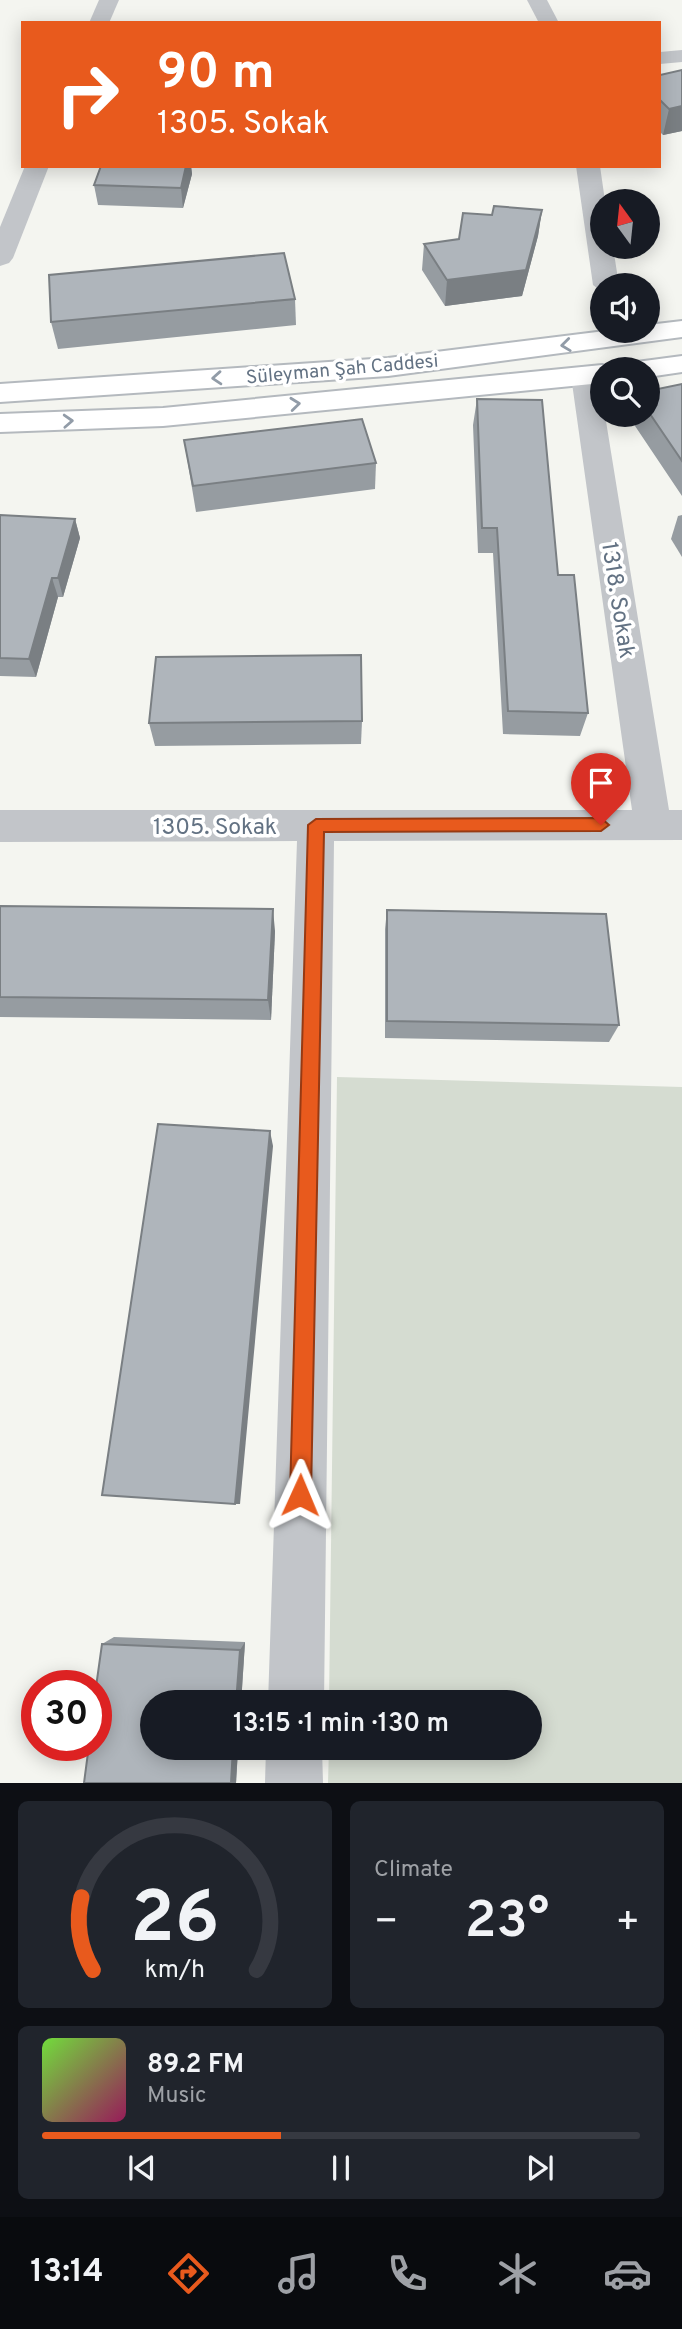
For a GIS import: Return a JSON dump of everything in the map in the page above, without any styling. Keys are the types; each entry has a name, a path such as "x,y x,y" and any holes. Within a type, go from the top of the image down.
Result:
{"main road":[{"name":"Süleyman Şah Caddesi","path":"660,331 682,330"},
{"name":"Süleyman Şah Caddesi","path":"0,393 387,366 590,337"},
{"path":"660,367 682,364"},
{"name":"Süleyman Şah Caddesi","path":"0,423 163,417 590,375"}],"street":[{"path":"100,21 109,0"},
{"path":"537,0 548,21"},
{"path":"661,58 682,55"},
{"path":"0,258 36,168"},
{"path":"588,168 604,273"},
{"name":"1318. Sokak","path":"602,427 668,825"},
{"path":"296,1690 316,825"},
{"name":"1305. Sokak","path":"0,826 668,825"},
{"path":"293,1783 294,1760"}],"shaded area":[{"path":"337,1077 682,1087 682,1783 328,1783 329,1760 542,1760 542,1690 329,1690"}],"building":[{"path":"682,70 682,106 669,109 661,101 661,75"},
{"path":"100,168 186,168 181,188 94,185"},
{"path":"494,206 542,210 526,270 447,280 424,244 459,239 463,213 492,215"},
{"path":"284,253 295,299 51,322 49,275"},
{"path":"682,384 682,461 659,427 660,389"},
{"path":"477,399 542,400 558,575 574,575 588,713 508,711 497,528 482,528"},
{"path":"362,419 376,463 193,486 184,440"},
{"path":"0,515 75,519 58,578 52,578 29,659 0,658"},
{"path":"361,655 362,721 149,723 156,657"},
{"path":"0,906 273,909 268,1000 0,997"},
{"path":"387,910 606,914 619,1025 387,1021"},
{"path":"158,1124 270,1131 235,1504 102,1495"},
{"path":"102,1644 240,1650 237,1690 140,1690 140,1760 232,1760 231,1783 84,1783 87,1761 112,1761 112,1670 98,1670"}],"route":[{"path":"300,1495 316,825 601,825"}]}
